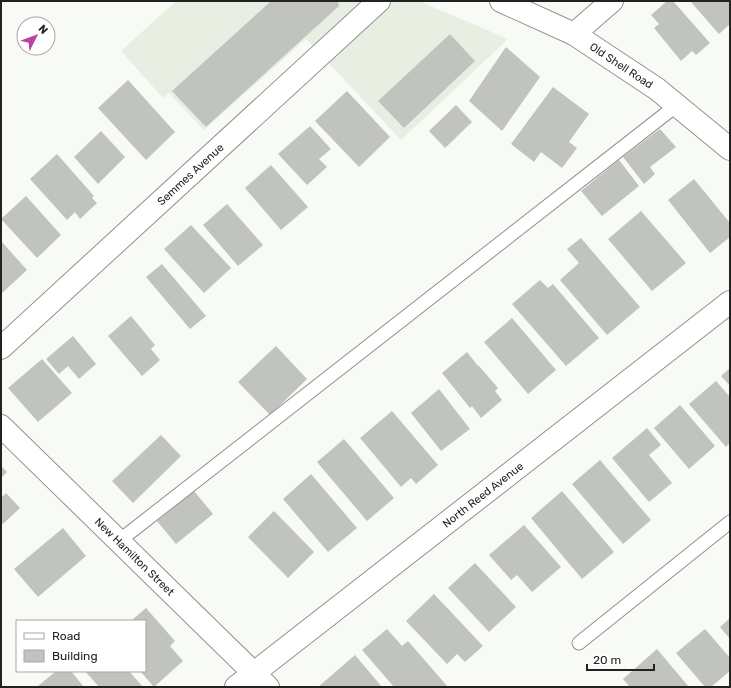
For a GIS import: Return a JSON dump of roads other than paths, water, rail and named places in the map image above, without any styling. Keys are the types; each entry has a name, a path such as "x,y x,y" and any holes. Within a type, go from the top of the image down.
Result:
{"street":[{"name":"Semmes Avenue","path":"1,348 379,1"},
{"name":"Old Shell Road","path":"501,1 574,34 658,89 730,149"},
{"path":"574,34 612,1"},
{"name":"North Reed Avenue","path":"236,687 261,680 730,302"},
{"name":"New Hamilton Street","path":"1,426 261,680"}],"lane":[{"path":"119,542 677,105"},
{"path":"579,643 730,522"}]}
